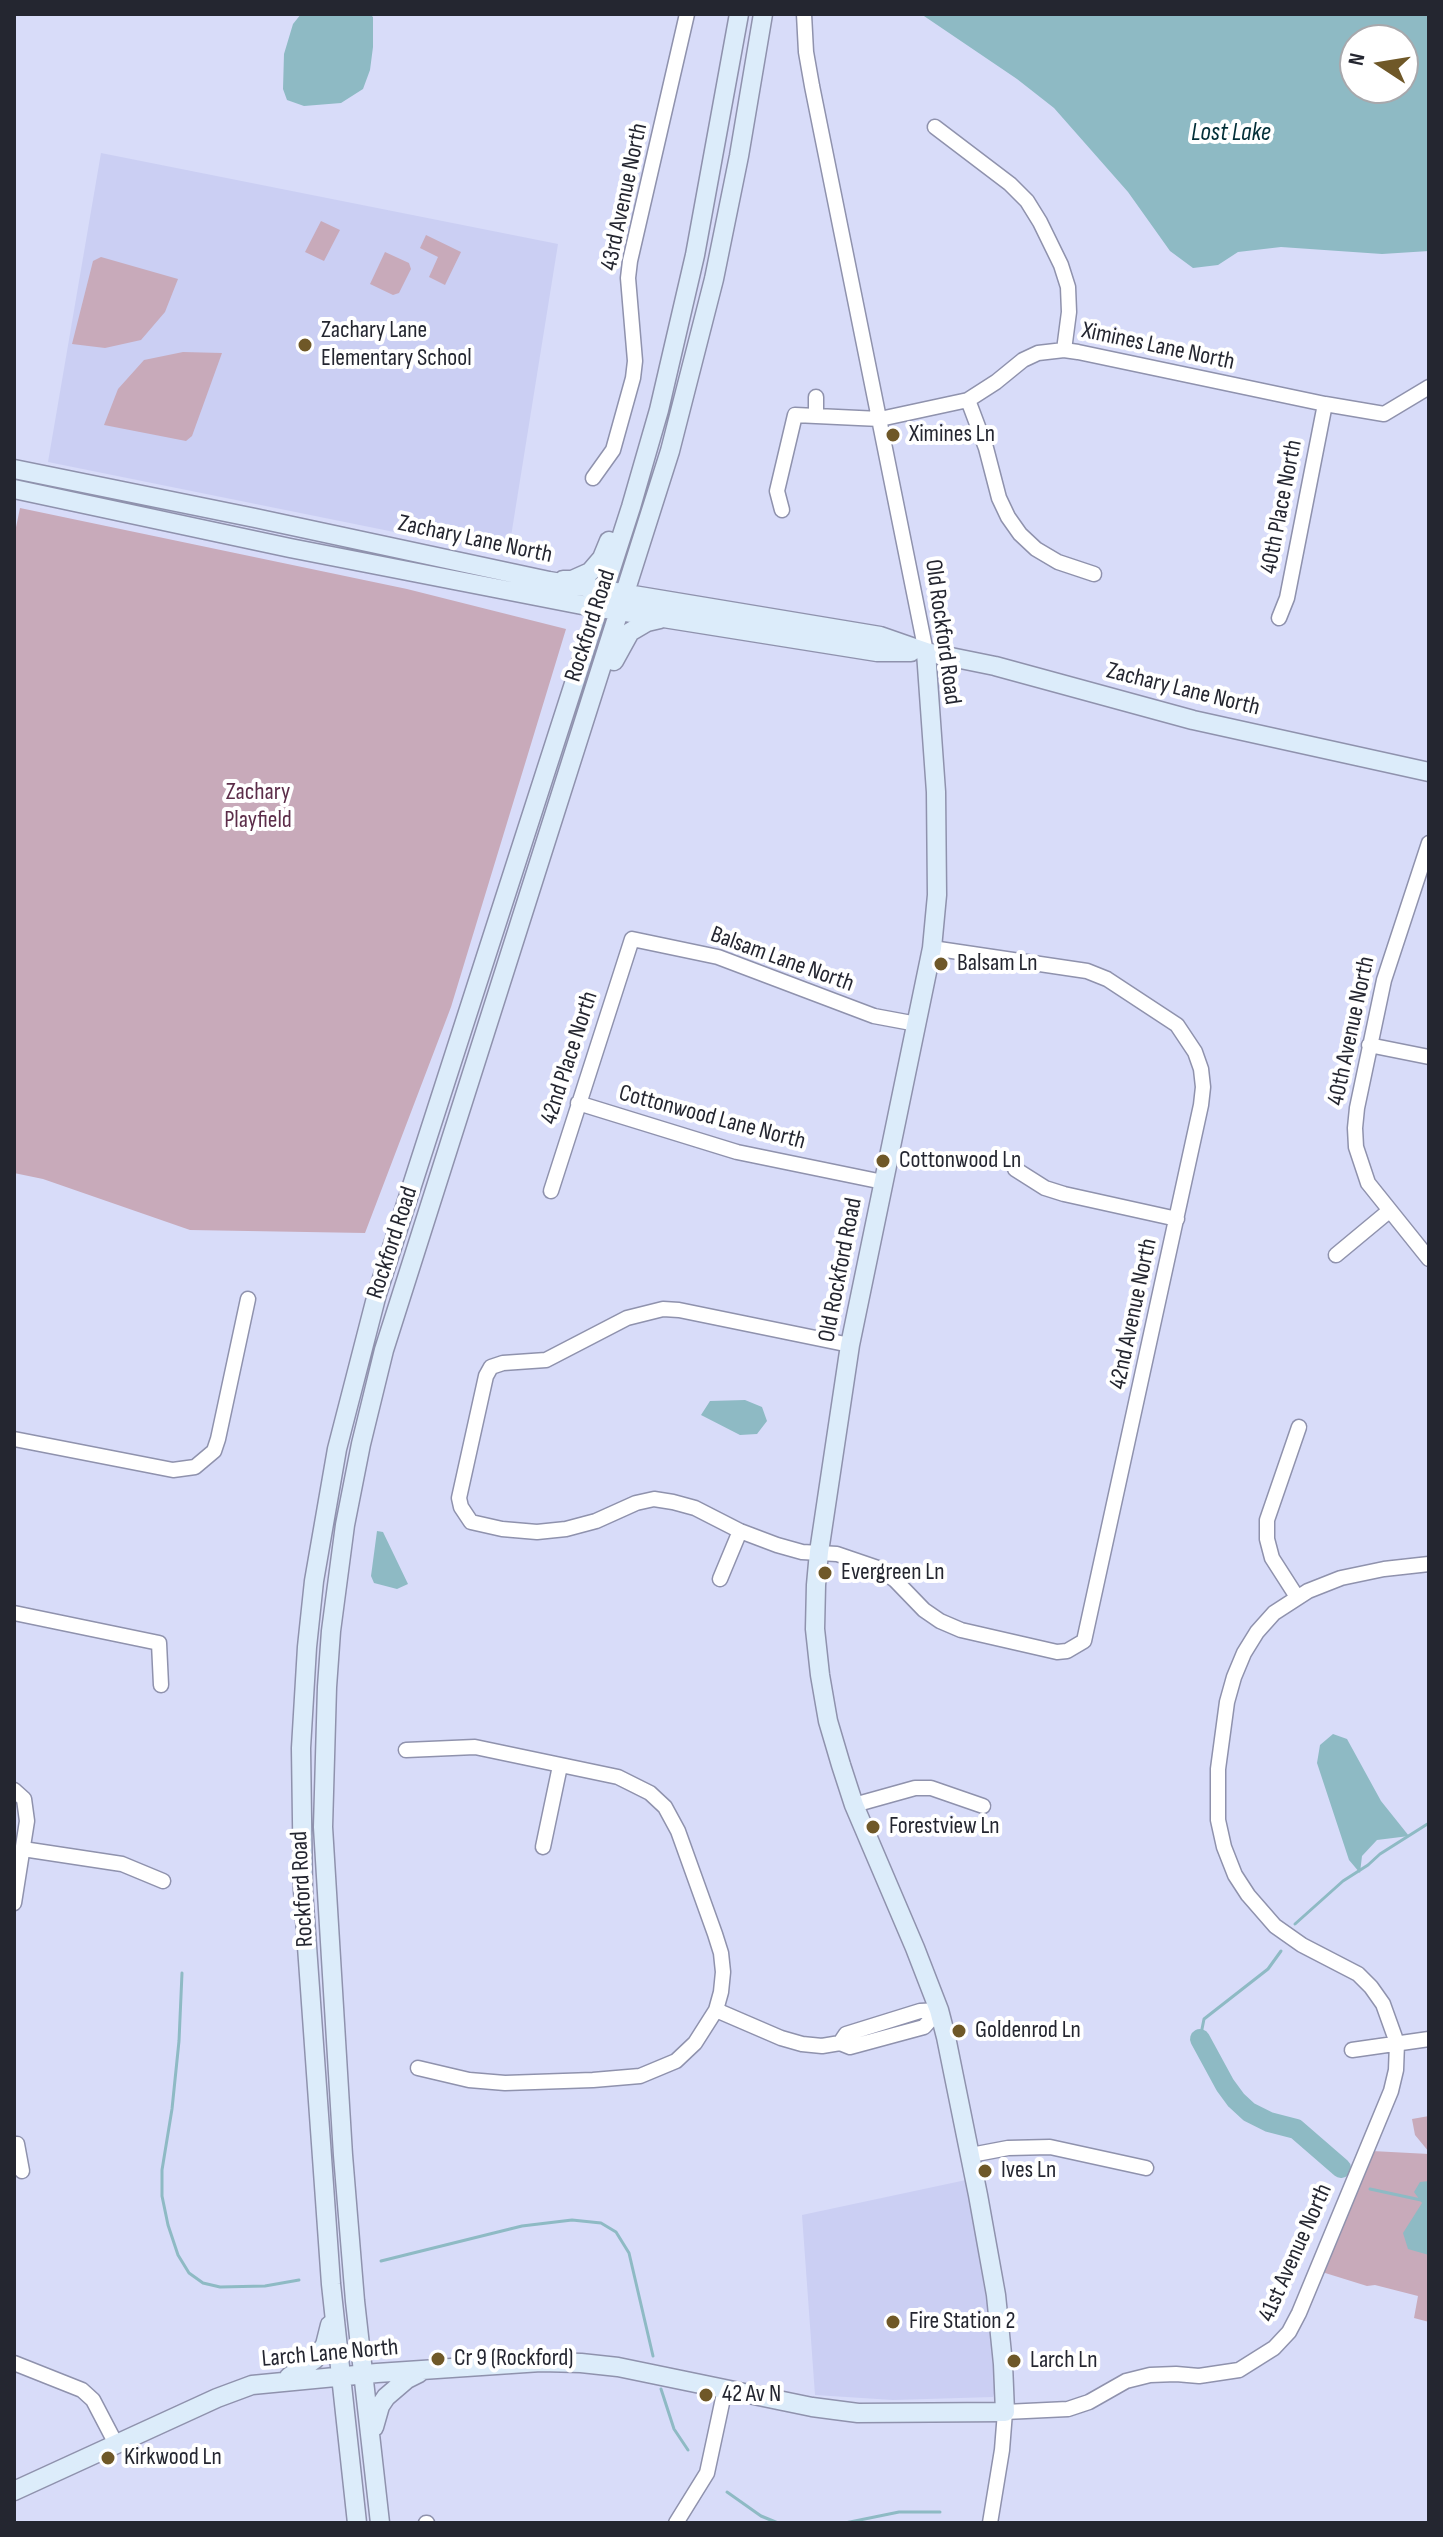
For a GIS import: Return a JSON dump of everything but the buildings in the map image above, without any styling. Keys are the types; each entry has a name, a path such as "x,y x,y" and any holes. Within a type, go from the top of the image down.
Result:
{"main road":[{"name":"Rockford Road","path":"357,2523 334,2310 300,1813 304,1690 314,1581 342,1426 377,1294 642,469 678,334 695,255 739,14"},
{"name":"Rockford Road","path":"380,2523 343,2155 323,1827 324,1736 334,1603 353,1482 384,1350 670,451 702,332 733,186 763,14"},
{"name":"Zachary Lane North","path":"14,469 549,581 627,593 804,632 877,652 926,652 995,666 1193,720 1429,772"},
{"path":"549,581 572,580 590,572 602,558 642,469"},
{"name":"Zachary Lane North","path":"14,489 290,548 598,608 663,618 804,632"},
{"path":"563,787 580,773 621,644 639,625 663,618"},
{"name":"Old Rockford Road","path":"926,652 936,792 937,895 932,948 850,1345 819,1552 815,1629 828,1721 854,1805 939,2010 958,2087 1001,2332 1005,2412"},
{"path":"277,2381 298,2372 315,2359 325,2345 334,2310"},
{"name":"Larch Lane North","path":"14,2491 252,2385 363,2374 541,2362 581,2363 618,2367 812,2407 858,2413 1005,2412"},
{"path":"371,2441 376,2416 386,2397 407,2379 434,2370"}],"street":[{"name":"43rd Avenue North","path":"593,478 613,450 633,378 635,361 628,278 630,261 687,14"},
{"name":"Old Rockford Road","path":"804,14 812,86 926,652"},
{"path":"935,127 1010,184 1027,201 1040,222 1068,287 1069,312 1064,350"},
{"name":"Ximines Lane North","path":"816,416 880,419 968,400 1023,360 1038,353 1064,350 1384,414 1429,387"},
{"path":"782,510 777,491 795,415 816,416 816,397"},
{"path":"968,400 986,448 999,498 1020,534 1036,549 1058,562 1094,574"},
{"name":"40th Place North","path":"1279,618 1287,598 1325,404"},
{"name":"40th Avenue North","path":"1429,843 1424,874 1390,956 1357,1108 1356,1147 1368,1183 1429,1259"},
{"name":"Balsam Lane North","path":"632,939 718,957 863,1013 917,1024"},
{"name":"42nd Place North","path":"551,1191 632,939"},
{"name":"42nd Avenue North","path":"819,1552 847,1557 878,1568 895,1580 924,1610 961,1630 1057,1652 1077,1647 1084,1641 1201,1105 1201,1069 1186,1036 1167,1018 1107,979 1087,971 932,948"},
{"path":"1369,1045 1429,1057"},
{"name":"Cottonwood Lane North","path":"578,1103 737,1152 883,1182"},
{"path":"1015,1169 1045,1188 1177,1219"},
{"path":"1336,1255 1389,1211"},
{"path":"14,1439 173,1470 195,1467 214,1451 218,1439 248,1299"},
{"path":"819,1552 802,1552 777,1545 740,1531 695,1508 654,1499 636,1503 596,1521 537,1532 471,1522 465,1516 459,1498 486,1376 491,1367 503,1363 546,1360 627,1318 663,1309 850,1345"},
{"path":"1297,1597 1272,1558 1267,1539 1267,1520 1299,1427"},
{"path":"720,1579 740,1531"},
{"name":"41st Avenue North","path":"1005,2412 1068,2409 1089,2402 1126,2381 1150,2375 1199,2376 1239,2370 1274,2348 1289,2332 1299,2313 1386,2105 1396,2070 1397,2043 1383,2004 1371,1987 1358,1974 1302,1945 1275,1926 1235,1875 1218,1820 1218,1769 1227,1702 1244,1653 1257,1632 1274,1613 1297,1597 1323,1583 1341,1578 1429,1564"},
{"path":"14,1613 159,1643 161,1685"},
{"path":"406,1750 475,1747 629,1781 650,1793 665,1807 678,1831 721,1953 722,1982 716,2010 707,2027 682,2056 659,2069 640,2076 505,2083 469,2080 418,2068"},
{"path":"543,1847 560,1766"},
{"path":"854,1805 899,1790 923,1788 947,1792 983,1806"},
{"path":"14,1790 24,1799 27,1809 14,1903"},
{"path":"23,1849 122,1864 163,1881"},
{"path":"716,2010 802,2044 822,2046 840,2043 850,2047 924,2027 939,2010"},
{"path":"1352,2050 1429,2039"},
{"path":"14,2144 17,2144 22,2171"},
{"path":"971,2155 1008,2148 1050,2147 1146,2168"},
{"path":"14,2363 82,2390 93,2400 116,2444"},
{"path":"676,2523 707,2473 725,2389"},
{"name":"Old Rockford Road","path":"990,2523 1005,2412"}],"shaded area":[{"name":"Zachary Lane Elementary School","path":"101,153 558,244 508,555 48,462"},
{"path":"966,2180 990,2321 993,2397 893,2400 815,2395 802,2215"}],"green space":[{"path":"321,221 340,230 324,261 305,252"},
{"path":"426,235 461,252 445,285 429,277 438,257 420,248"},
{"path":"385,252 409,263 411,269 399,293 393,295 370,284"},
{"path":"101,257 178,279 165,312 141,340 105,348 72,344 93,261"},
{"path":"183,352 222,353 192,436 186,441 104,425 118,389 144,360"},
{"name":"Zachary Playfield","path":"20,508 407,589 566,629 451,1007 365,1233 190,1230 43,1179 14,1173 14,537"},
{"path":"1429,2116 1429,2152 1415,2135 1412,2119"},
{"path":"1372,2151 1429,2154 1429,2322 1414,2318 1418,2296 1375,2285 1367,2286 1322,2272"}],"water":[{"path":"301,14 370,14 373,17 370,70 363,89 341,103 304,106 287,100 283,89 284,54 293,24"},
{"name":"Lost Lake","path":"921,14 1429,14 1429,251 1382,254 1281,247 1238,252 1218,265 1193,268 1170,251 1128,192 1054,108"},
{"path":"745,1400 762,1407 767,1421 757,1434 740,1435 701,1415 710,1401"},
{"path":"377,1531 383,1532 408,1584 397,1589 374,1583 371,1576"},
{"path":"1333,1734 1347,1739 1381,1801 1409,1836 1377,1840 1362,1856 1360,1873 1349,1860 1317,1763 1320,1745"},
{"path":"1429,2181 1429,2255 1408,2249 1403,2233 1422,2203 1414,2192 1420,2182"}],"waterway":[{"path":"1295,1924 1343,1881 1429,1823"},
{"path":"1200,2039 1204,2019 1268,1969 1281,1951"},
{"path":"182,1973 179,2041 162,2170 162,2196 178,2255 189,2273 203,2283 220,2287 265,2286 299,2280"},
{"path":"1200,2039 1225,2085 1249,2112 1269,2122 1296,2129 1341,2168"},
{"path":"1370,2189 1421,2200"},
{"path":"381,2261 522,2226 572,2220 601,2223 616,2232 629,2253 653,2356"},
{"path":"661,2389 674,2429 688,2450"},
{"path":"727,2492 761,2516 778,2523"},
{"path":"845,2523 899,2512 940,2512"}],"place":[{"name":"Zachary Lane Elementary School","path":"305,345"},
{"name":"Ximines Ln","path":"893,435"},
{"name":"Balsam Ln","path":"941,964"},
{"name":"Cottonwood Ln","path":"883,1161"},
{"name":"Evergreen Ln","path":"825,1573"},
{"name":"Forestview Ln","path":"873,1827"},
{"name":"Goldenrod Ln","path":"959,2031"},
{"name":"Ives Ln","path":"985,2171"},
{"name":"Fire Station 2","path":"893,2322"},
{"name":"Cr 9 (Rockford)","path":"438,2359"},
{"name":"Larch Ln","path":"1014,2361"},
{"name":"42 Av N","path":"706,2395"},
{"name":"Kirkwood Ln","path":"108,2458"}]}
